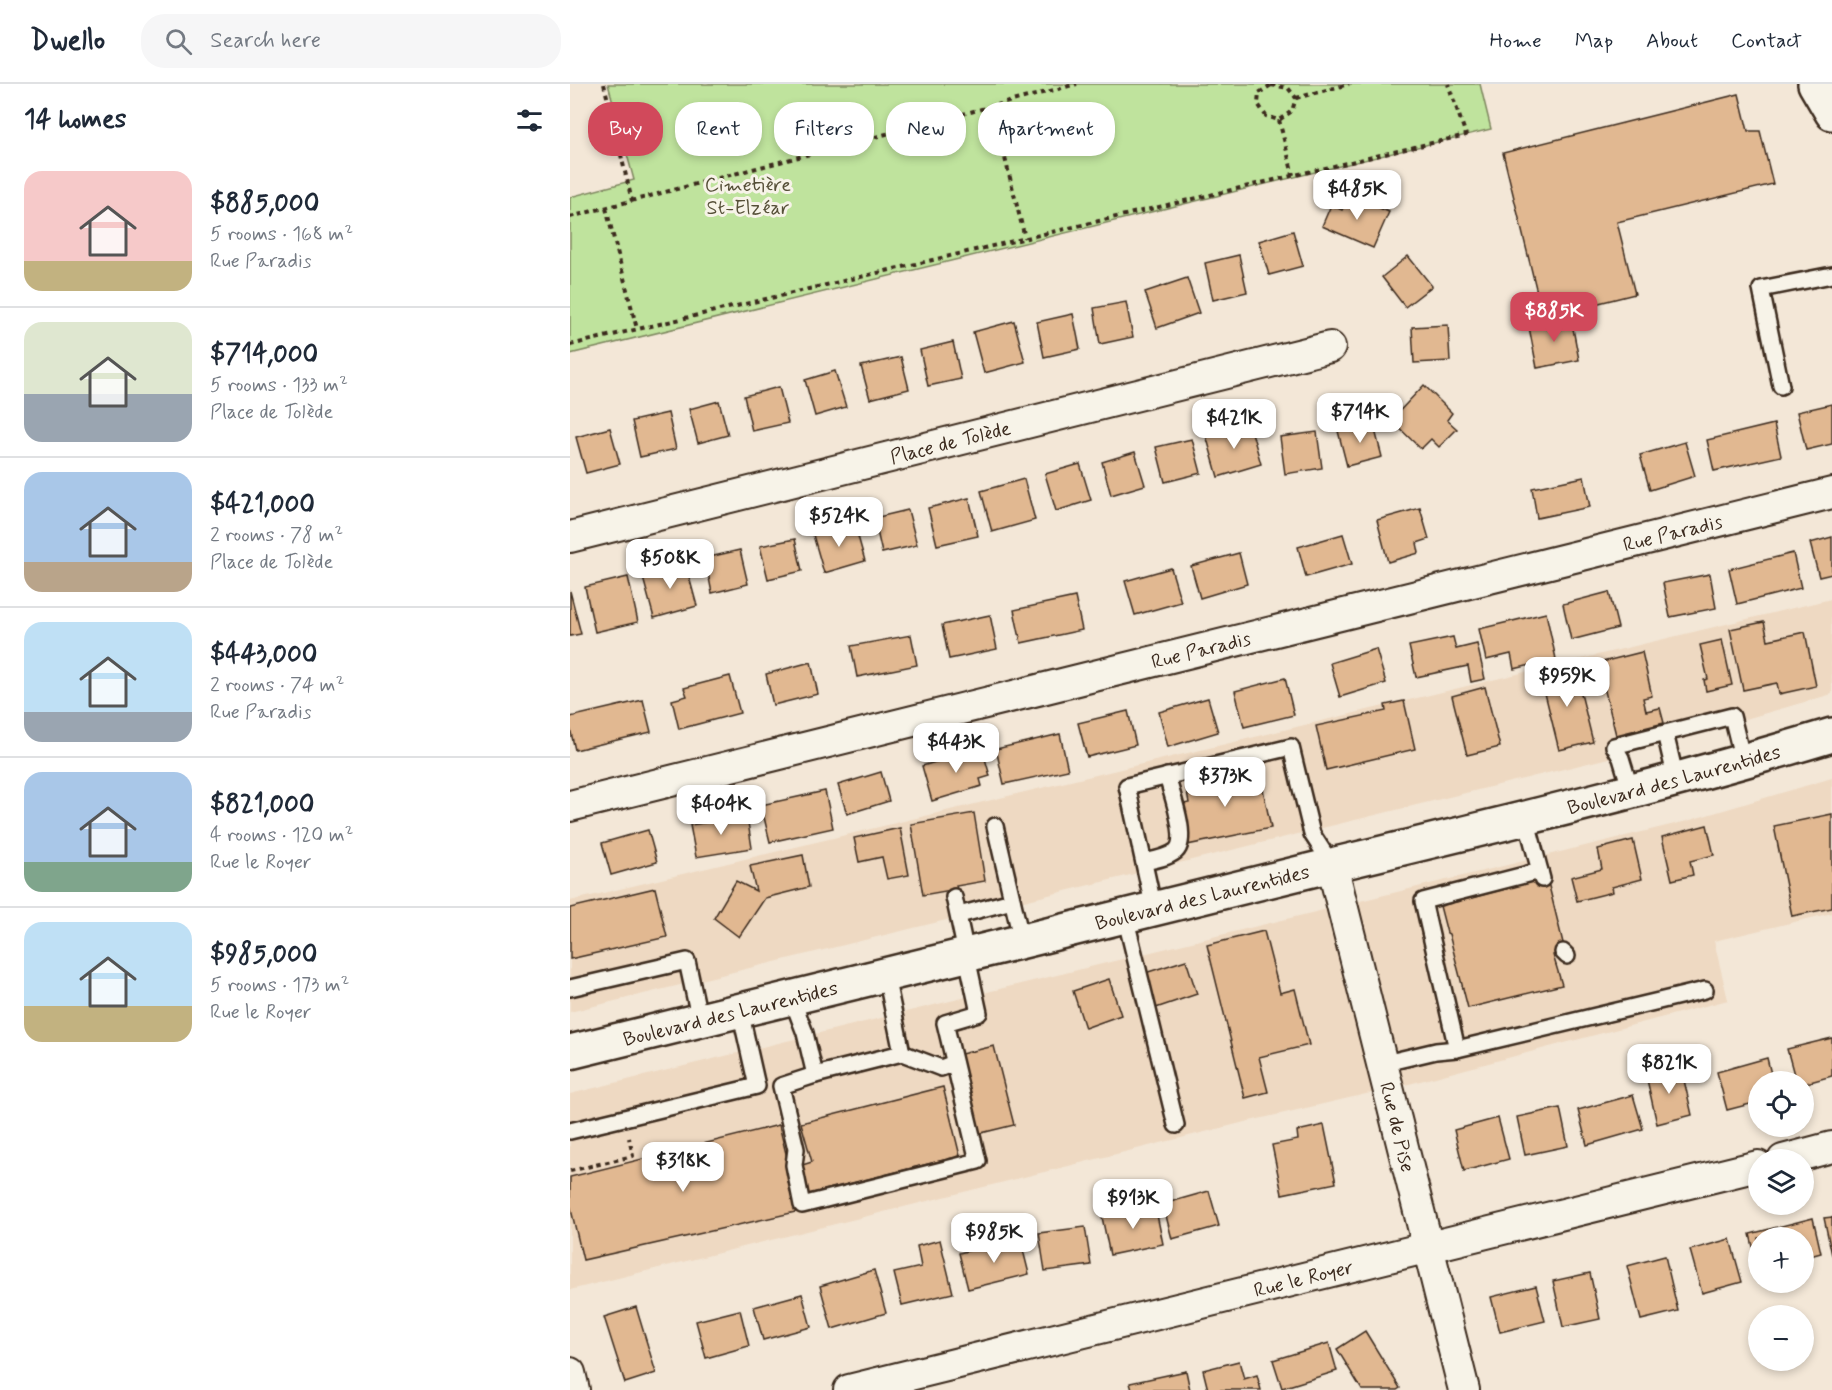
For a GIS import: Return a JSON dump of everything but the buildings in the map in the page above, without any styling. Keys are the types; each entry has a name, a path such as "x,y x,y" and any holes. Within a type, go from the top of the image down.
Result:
{"main road":[{"name":"Boulevard des Laurentides","path":"570,1052 1526,818 1832,735"}],"street":[{"name":"Place de Tolède","path":"570,537 1330,347"},
{"name":"Rue Paradis","path":"570,806 1832,493"},
{"name":"Rue de Pise","path":"1332,865 1380,1064 1464,1390"},
{"path":"1814,1152 1832,1147"},
{"name":"Rue le Royer","path":"849,1390 1748,1168"},
{"path":"570,1373 574,1390"}],"lane":[{"path":"1781,386 1761,290 1832,276"},
{"path":"1630,791 1621,758 1614,746 1732,716 1743,761"},
{"path":"1665,733 1676,779"},
{"path":"1176,1125 1140,913 1143,862 1127,786 1291,747 1312,834 1332,865"},
{"path":"1143,862 1170,854 1181,842 1167,776"},
{"path":"1457,1049 1423,901 1541,875 1526,818"},
{"path":"994,826 1022,942"},
{"path":"954,897 979,1013 945,1023 978,1161 802,1205 794,1165 796,1149 781,1086 902,1053 941,1068 954,1064"},
{"path":"958,915 1012,901"},
{"path":"570,988 687,961 700,1021"},
{"path":"885,976 902,1053"},
{"path":"1380,1064 1436,1051 1457,1049 1705,990"},
{"path":"792,999 805,1033 815,1076"},
{"path":"570,1131 757,1086 740,1011"}],"path":[{"path":"604,84 632,201"},
{"path":"1007,102 1077,84"},
{"path":"1296,98 1349,84"},
{"path":"570,345 1466,135 1448,84"},
{"path":"1278,120 1266,116 1258,104 1259,93 1271,85 1288,88 1296,98"},
{"path":"1278,120 1292,111 1296,98"},
{"path":"570,217 978,110"},
{"path":"1278,120 1293,175"},
{"path":"1004,156 1025,238"},
{"path":"606,208 637,329"},
{"path":"570,1171 633,1156"}],"shaded area":[{"path":"1831,599 1832,694 1625,754 570,1012 570,901"},
{"path":"1832,778 1832,913 1714,941 1728,1000 1409,1084 1241,1123 570,1290 570,1094 1687,821"}],"green space":[{"name":"Cimetière St-Elzéar","path":"608,84 1480,84 1491,129 570,354 570,197 634,180 628,156 663,156 663,102 613,102"}]}
